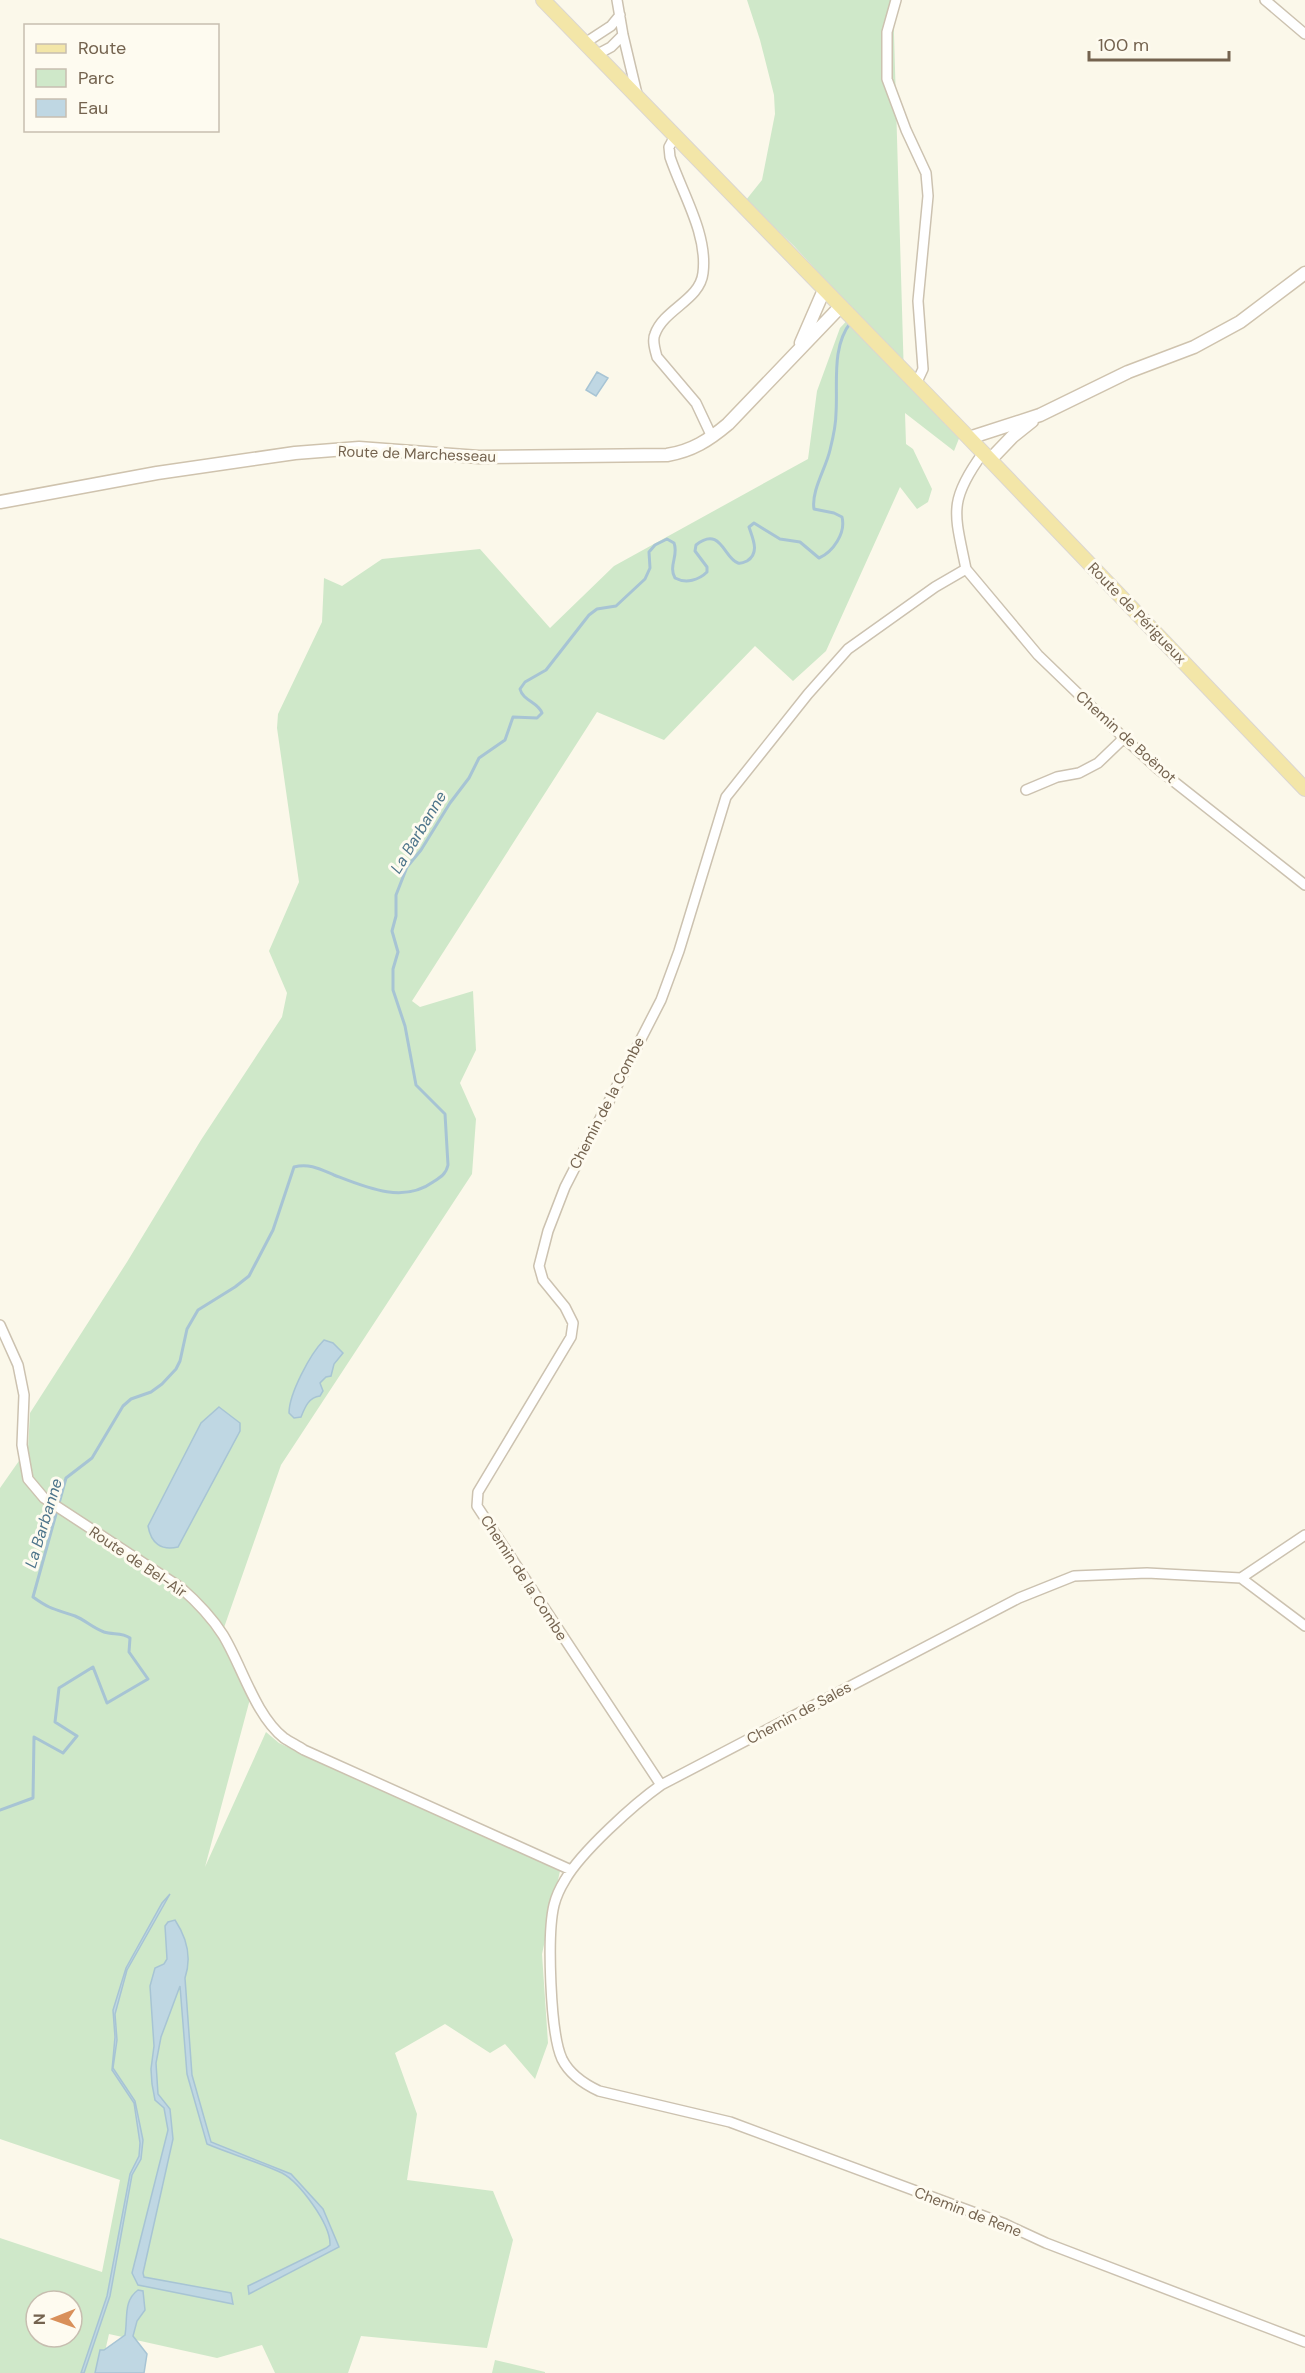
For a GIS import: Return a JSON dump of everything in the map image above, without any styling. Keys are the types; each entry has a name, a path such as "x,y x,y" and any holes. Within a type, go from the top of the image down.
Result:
{"main road":[{"name":"Route de Périgueux","path":"543,0 969,438 1305,789"}],"street":[{"path":"617,0 639,101"},
{"path":"896,0 887,32 887,79 906,130 926,173 928,196 918,301 923,369 916,384"},
{"path":"1265,0 1305,34"},
{"path":"581,40 611,26 620,15"},
{"path":"596,55 623,35"},
{"path":"675,136 669,147 670,157 699,232 704,254 703,275 697,289 654,334 655,347 657,357 696,403 712,438"},
{"path":"969,438 1040,415 1128,372 1194,347 1240,322 1305,273"},
{"path":"798,350 824,290"},
{"path":"798,350 849,316"},
{"name":"Route de Marchesseau","path":"0,502 144,475 295,453 358,448 479,458 667,455 684,452 712,438 770,382 798,350"},
{"path":"966,569 955,514 957,497 986,457 1040,415"},
{"name":"Chemin de Boënot","path":"966,569 1038,655 1124,738 1158,769 1305,885"},
{"name":"Chemin de la Combe","path":"661,1785 477,1506 478,1492 571,1337 573,1323 565,1307 543,1280 539,1266 548,1231 565,1187 661,1000 679,951 726,797 808,694 848,649 935,587 966,569"},
{"path":"1026,790 1057,777 1079,773 1098,763 1124,738"},
{"name":"Route de Bel-Air","path":"0,1325 18,1365 24,1395 22,1445 28,1479 53,1505 180,1587 196,1601 223,1636 260,1707 284,1737 304,1750 571,1870"},
{"path":"1305,1535 1241,1578 1305,1626"},
{"name":"Chemin de Sales","path":"626,2097 599,2091 583,2083 570,2071 562,2059 555,2035 550,1935 554,1905 571,1870 644,1797 661,1785 1019,1598 1074,1576 1148,1573 1241,1578"},
{"name":"Chemin de Rene","path":"626,2097 730,2122 1005,2224 1046,2243 1305,2342"}],"green space":[{"path":"747,0 893,0 904,378 960,436 954,451 905,413 906,444 913,449 932,489 928,502 917,509 900,487 826,651 793,681 755,646 664,740 597,712 412,1001 420,1007 473,991 476,1050 460,1083 476,1119 472,1174 281,1465 220,1639 250,1699 205,1867 266,1732 279,1743 560,1871 542,1954 548,2043 535,2079 505,2044 490,2053 445,2024 395,2053 417,2114 407,2180 493,2191 513,2240 487,2348 361,2336 348,2373 275,2373 262,2345 217,2358 109,2334 100,2373 0,2373 0,2238 102,2272 120,2180 0,2139 0,1488 28,1448 30,1413 127,1262 201,1140 282,1017 287,993 269,951 299,882 277,728 278,714 322,622 324,578 342,586 382,559 480,549 550,628 614,566 808,459 817,391 840,328 855,312 794,246 746,200 762,180 775,114 774,95"},
{"path":"495,2360 545,2372 545,2373 492,2373"}],"water":[{"path":"597,372 608,378 596,396 586,390"},
{"path":"324,1340 333,1343 343,1353 334,1364 331,1376 326,1377 320,1383 323,1391 320,1396 310,1400 301,1417 294,1418 289,1413 296,1385"},
{"path":"219,1407 240,1423 240,1431 178,1547 162,1547 154,1541 148,1526 201,1423"},
{"path":"170,1894 127,1970 115,2014 117,2040 113,2068 135,2101 143,2140 141,2159 132,2175 110,2296 84,2373 81,2373 107,2296 130,2174 139,2156 140,2143 134,2103 112,2070 115,2037 113,2010 126,1968 162,1903"},
{"path":"175,1920 183,1934 188,1955 185,1978 192,2075 211,2142 291,2174 323,2209 339,2247 249,2294 248,2286 326,2248 330,2245 329,2236 313,2204 289,2178 273,2169 207,2144 187,2074 180,1986 161,2037 156,2063 158,2094 170,2109 173,2139 143,2273 144,2277 231,2293 233,2304 138,2285 132,2273 168,2130 164,2108 155,2100 152,2084 154,2046 150,1986 155,1968 164,1964 167,1959 165,1926 168,1922"},
{"path":"138,2290 143,2291 145,2310 137,2321 133,2336 147,2354 144,2373 95,2373 100,2350 104,2350 125,2335 128,2305 133,2294"}],"waterway":[{"name":"La Barbanne","path":"0,1810 33,1798 34,1737 63,1753 77,1736 55,1722 59,1688 93,1667 107,1703 148,1679 129,1652 130,1638 107,1633 79,1618 49,1607 33,1597 66,1478 92,1458 123,1406 131,1399 151,1392 176,1369 187,1329 198,1310 249,1276 273,1230 294,1167 314,1167 371,1188 397,1193 421,1189 441,1177 447,1168 445,1114 416,1085 405,1026 393,990 393,969 398,952 392,931 396,916 396,895 407,867 469,778 479,758 505,740 513,717 537,718 542,713 522,693 520,689 525,682 546,670 589,615 597,609 616,606 645,579 650,568 649,552 655,545 667,539 674,543 673,574 679,580 688,581 707,572 707,567 695,551 696,545 704,540 717,541 738,563 751,558 754,546 749,527 754,523 780,539 800,542 819,558 833,547 842,529 842,517 814,509 814,502 835,427 840,343 851,322"}]}
